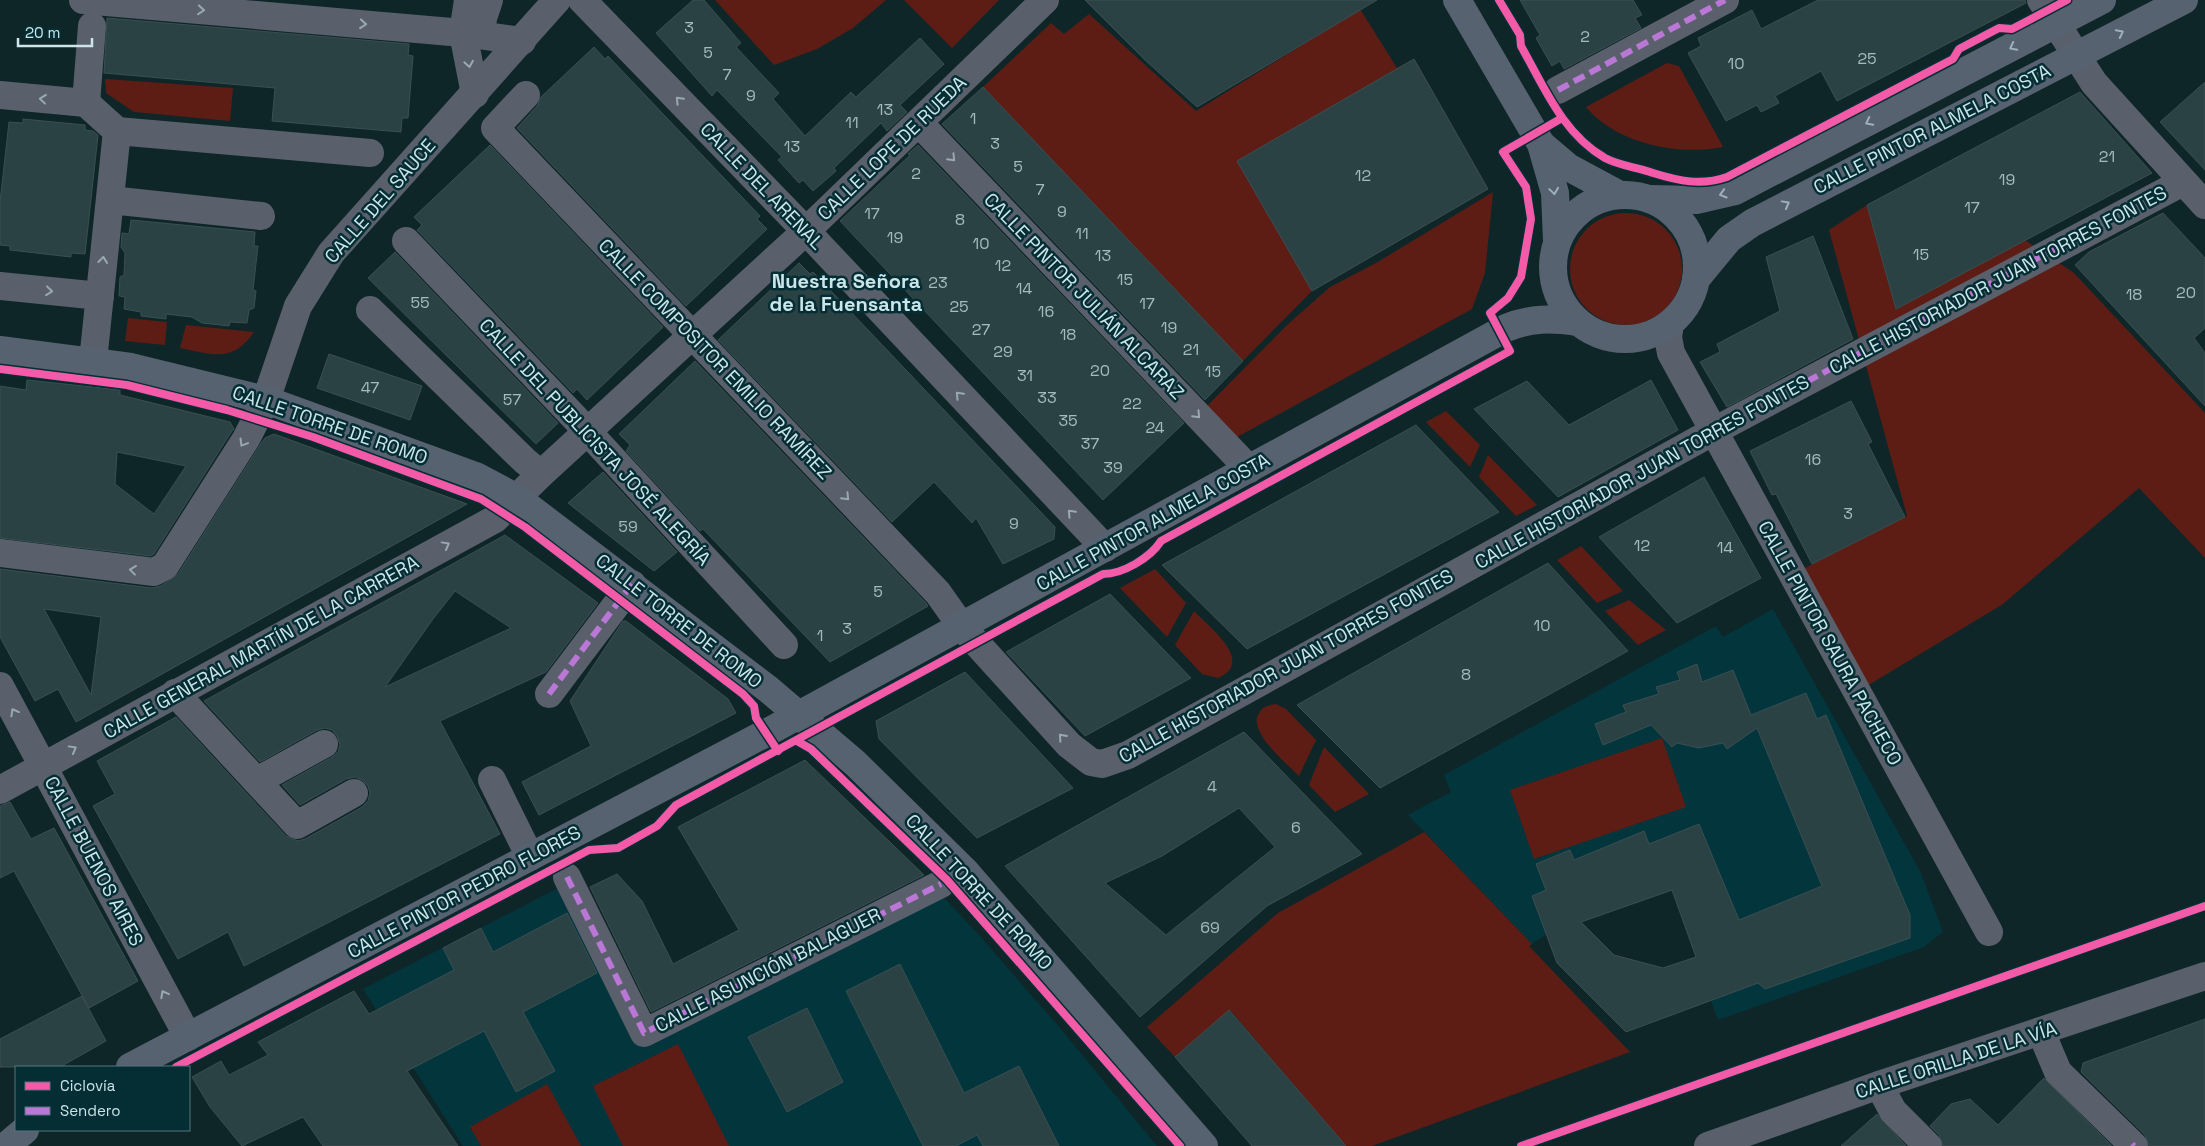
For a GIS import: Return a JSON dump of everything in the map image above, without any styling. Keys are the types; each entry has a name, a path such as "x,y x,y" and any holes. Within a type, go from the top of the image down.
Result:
{"main road":[{"path":"1456,0 1541,144 1555,192 1557,241 1553,258 1553,276 1563,306 1577,322 1595,333 1615,339 1629,340 1659,330 1683,311 1692,296 1696,279 1697,257 1690,235 1669,210 1650,199 1620,195 1598,200 1578,212 1566,225 1557,241"},
{"name":"CALLE PINTOR ALMELA COSTA","path":"1650,199 1696,200 1735,191 2102,0"},
{"name":"CALLE PINTOR ALMELA COSTA","path":"1696,279 1719,249 1746,226 2184,0"},
{"path":"1541,144 1568,167 1620,195"},
{"name":"CALLE PINTOR ALMELA COSTA","path":"799,716 1506,328 1532,305 1553,276"},
{"name":"CALLE PINTOR ALMELA COSTA","path":"1506,328 1538,319 1560,319 1577,322"},
{"name":"CALLE TORRE DE ROMO","path":"0,350 93,361 151,371 266,400 478,477 517,498 768,689 855,763 965,871 1204,1146"},
{"name":"CALLE PINTOR PEDRO FLORES","path":"132,1066 799,716"},
{"path":"6,1146 24,1131"}],"street":[{"path":"83,0 472,34 522,41"},
{"path":"468,0 475,94"},
{"path":"472,34 483,18 489,0"},
{"name":"CALLE DEL SAUCE","path":"0,553 154,572 165,566 246,439 266,400 298,306 331,253 557,0"},
{"name":"CALLE DEL ARENAL","path":"582,0 806,231 1105,548"},
{"name":"CALLE LOPE DE RUEDA","path":"517,498 587,431 806,231 1046,0"},
{"path":"1558,90 1724,0"},
{"path":"2041,0 2094,83 2205,205"},
{"path":"86,103 92,26"},
{"path":"0,94 86,103 117,131 370,153"},
{"name":"CALLE COMPOSITOR EMILIO RAMÍREZ","path":"526,95 495,128 938,593 962,627 1069,745 1091,762 1102,764"},
{"name":"CALLE PINTOR JULIÁN ALCARAZ","path":"919,122 1249,469"},
{"path":"93,361 117,131"},
{"name":"CALLE HISTORIADOR JUAN TORRES FONTES","path":"1102,764 1128,755 1714,431 2183,182"},
{"path":"110,200 261,216"},
{"name":"CALLE DEL PUBLICISTA JOSÉ ALEGRÍA","path":"406,241 587,431 784,645"},
{"path":"0,286 100,296"},
{"path":"370,310 541,474"},
{"name":"CALLE PINTOR SAURA PACHECO","path":"1659,330 1665,346 1671,353 1990,932"},
{"name":"CALLE GENERAL MARTÍN DE LA CARRERA","path":"0,790 496,519 517,498"},
{"path":"549,694 632,584"},
{"name":"CALLE BUENOS AIRES","path":"0,686 188,1037"},
{"path":"175,693 297,825 354,793"},
{"path":"257,781 324,744"},
{"path":"492,780 530,857"},
{"name":"CALLE ASUNCIÓN BALAGUER","path":"566,877 644,1033 941,884"},
{"name":"CALLE ORILLA DE LA VÍA","path":"1723,1144 1879,1085 2204,979"},
{"path":"2041,1032 2058,1072 2133,1145"},
{"path":"1879,1085 1893,1111 1928,1146"}],"shaded area":[{"path":"715,0 886,0 853,28 817,49 774,65"},
{"path":"904,0 999,0 952,48"},
{"path":"1360,9 1397,68 1414,59 1488,189 1312,291 1243,361 983,87 1051,23 1064,34 1089,14 1196,111"},
{"path":"1667,63 1679,66 1723,147 1687,150 1649,144 1614,130 1599,120 1586,107"},
{"path":"105,79 233,88 230,121 134,112 106,93"},
{"path":"1493,192 1485,273 1472,309 1237,437 1204,409 1286,326 1330,287 1376,263"},
{"path":"1867,205 1896,309 2025,240 2074,273 2205,413 2205,558 2139,488 2003,604 1857,692 1793,574 1907,516 1829,230"},
{"path":"1626,213 1648,217 1666,229 1678,247 1682,269 1678,291 1666,309 1648,321 1626,325 1604,321 1586,309 1574,291 1570,269 1574,247 1586,229 1604,217"},
{"path":"128,318 167,322 165,345 125,341"},
{"path":"186,325 254,332 238,349 229,353 212,354 180,348"},
{"path":"1446,411 1480,445 1470,467 1426,422"},
{"path":"1488,455 1537,505 1516,516 1479,477"},
{"path":"1581,546 1623,591 1597,603 1557,560"},
{"path":"1155,569 1186,603 1167,637 1120,588"},
{"path":"1629,600 1666,630 1638,645 1605,611"},
{"path":"1773,609 1920,871 1943,932 1924,947 1718,1020 1672,891 1547,934 1532,944 1408,815 1451,792 1444,775 1716,626 1723,637"},
{"path":"1194,611 1226,644 1231,654 1232,663 1228,671 1218,678 1202,674 1175,645"},
{"path":"1276,704 1286,709 1316,740 1299,776 1277,755 1258,729 1257,720 1259,713 1266,706"},
{"path":"1662,738 1686,807 1534,859 1510,790"},
{"path":"1324,747 1369,794 1335,812 1309,785"},
{"path":"1424,832 1532,944 1529,946 1630,1052 1372,1146 1346,1146 1230,1010 1175,1057 1147,1027 1278,913"},
{"path":"934,887 979,935 1060,1028 1157,1146 463,1146 363,989 558,888 632,1038"},
{"path":"678,1044 729,1146 623,1146 593,1086"},
{"path":"547,1084 581,1146 481,1146 470,1127"}],"building":[{"path":"693,0 704,0 741,43 736,47 779,93 773,99 805,136 851,92 856,97 920,38 944,64 900,105 907,112 887,131 881,123 834,168 836,171 813,191 803,180 799,183 778,160 782,157 717,90 712,96 656,33"},
{"path":"1085,0 1377,0 1197,107 1145,60"},
{"path":"1520,0 1633,0 1642,15 1635,18 1641,28 1564,69 1560,61 1552,66 1536,38 1540,35"},
{"path":"1818,0 2025,0 2026,3 1837,101 1821,71 1775,96 1779,103 1761,112 1757,105 1726,121 1688,53 1701,46 1698,38 1752,10 1761,29"},
{"path":"107,18 409,44 408,55 413,56 408,118 402,118 401,132 272,121 275,88 104,73"},
{"path":"594,47 605,59 608,56 760,216 757,219 767,229 686,306 517,128 537,106 541,97"},
{"path":"1414,59 1488,189 1312,291 1237,161"},
{"path":"2205,82 2205,170 2160,122"},
{"path":"983,87 1243,361 1205,400 942,124"},
{"path":"2080,92 2152,173 1896,309 1867,205"},
{"path":"23,119 85,125 85,130 93,131 98,135 85,254 71,253 71,257 10,250 10,246 0,245 0,202 9,122 23,123"},
{"path":"490,145 663,327 587,400 577,389 573,393 417,230 422,225 414,217"},
{"path":"918,145 1184,423 1103,500 840,221 910,155 908,154"},
{"path":"2163,213 2205,258 2205,328 2194,338 2205,353 2205,406 2075,265 2089,252"},
{"path":"131,220 255,232 254,246 258,246 253,290 256,291 254,308 249,310 247,323 230,322 229,326 202,323 192,317 166,314 166,319 141,316 141,312 124,309 125,297 119,296 120,277 124,275 125,253 121,247 122,233 129,234"},
{"path":"1813,236 1853,339 1727,407 1700,362 1720,352 1717,344 1780,311 1766,257"},
{"path":"395,252 558,423 536,444 368,278"},
{"path":"799,263 810,274 813,272 1055,527 1054,539 1003,564 976,518 972,523 934,482 892,522 718,340"},
{"path":"329,354 422,386 410,420 317,388"},
{"path":"695,361 928,606 830,662 703,529 700,531 626,451 630,445 619,434"},
{"path":"27,380 120,390 120,395 230,422 234,429 151,556 0,538 0,386 26,390","holes":["117,452 186,466 154,514 115,484"]},
{"path":"1651,380 1678,430 1558,497 1474,409 1527,381 1569,425"},
{"path":"1851,401 1872,442 1868,444 1905,517 1812,564 1776,494 1772,495 1750,451"},
{"path":"1416,425 1499,512 1247,649 1162,565"},
{"path":"274,434 467,504 76,722 58,689 35,701 0,637 0,569 152,588 161,586 178,574 265,438","holes":["44,609 101,617 91,695"]},
{"path":"603,472 677,552 654,571 568,503"},
{"path":"1704,477 1761,578 1677,623 1599,537"},
{"path":"505,535 598,603 546,672 440,721 500,834 244,966 228,932 178,959 93,806 115,794 97,761 176,717 286,836 298,841 305,839 362,807 368,801 370,793 368,786 362,780 355,777 346,779 300,805 282,785 338,752 340,745 337,736 332,730 325,728 317,730 260,762 204,701","holes":["455,591 511,628 385,687"]},
{"path":"1548,563 1628,651 1380,788 1297,705"},
{"path":"1110,594 1191,678 1085,736 1006,652"},
{"path":"623,621 626,621 728,699 736,713 539,815 522,782 591,746 570,701"},
{"path":"1697,664 1702,682 1733,670 1751,715 1806,693 1817,719 1826,715 1910,915 1910,938 1765,989 1758,983 1626,1032 1557,963 1532,896 1546,890 1536,864 1570,850 1574,860 1644,831 1649,844 1699,824 1739,920 1822,886 1757,728 1727,749 1723,743 1699,748 1677,743 1672,747 1651,725 1603,745 1595,724 1626,712 1623,705 1659,694 1656,687 1680,680 1677,672","holes":["1672,890 1696,957 1663,968 1614,955 1581,922"]},
{"path":"965,672 1073,788 977,838 879,739 876,721"},
{"path":"1244,732 1362,854 1267,906 1140,1017 1005,866","holes":["1239,808 1275,847 1166,935 1105,883 1162,856"]},
{"path":"805,760 924,875 651,1012 590,887 617,874 642,901 673,964 739,930 678,827"},
{"path":"10,802 31,839 54,828 138,981 89,1008 14,871 0,878 0,806"},
{"path":"567,913 597,973 523,1012 555,1071 516,1092 484,1031 407,1071 458,1146 323,1146 303,1117 242,1146 210,1107 192,1077 221,1061 229,1075 268,1055 258,1042 354,991 369,1014 454,970 443,948 481,928 493,952"},
{"path":"900,964 964,1093 1019,1066 1059,1146 983,1146 977,1135 956,1146 923,1146 846,991"},
{"path":"82,996 106,1041 62,1066 0,1067 0,1039"},
{"path":"807,1008 843,1082 787,1112 748,1037"},
{"path":"1229,1010 1346,1146 1252,1146 1175,1057"},
{"path":"2205,1019 2205,1146 2149,1146 2145,1135 2081,1072 2083,1063"},
{"path":"2044,1078 2112,1146 1943,1146 1939,1135 1930,1126 1951,1104 1970,1099 1998,1125"},
{"path":"1877,1114 1906,1146 1841,1146"}],"marked path":[{"path":"1558,90 1725,0"},
{"path":"1791,390 2096,227"},
{"path":"549,694 632,584"},
{"path":"567,877 644,1033 941,884"}],"cycle path":[{"path":"1499,0 1520,35 1521,46 1556,108 1577,136 1590,148 1617,163 1672,178 1699,182 1727,177 1953,59 1959,49 1999,28 2012,29 2067,0"},
{"path":"178,1066 589,850 618,848 657,826 676,805 1103,574 1119,571 1135,564 1150,553 1161,541 1510,351 1490,313 1508,298 1521,277 1531,219 1526,187 1503,152 1562,118"},
{"path":"0,369 127,385 227,410 313,437 481,499 525,527 743,694 754,706 756,718 778,751"},
{"path":"797,741 811,749 947,880 1180,1146"},
{"path":"1521,1146 2205,906"}],"district":[{"name":"Nuestra Señora de la Fuensanta","path":"846,292"}]}
